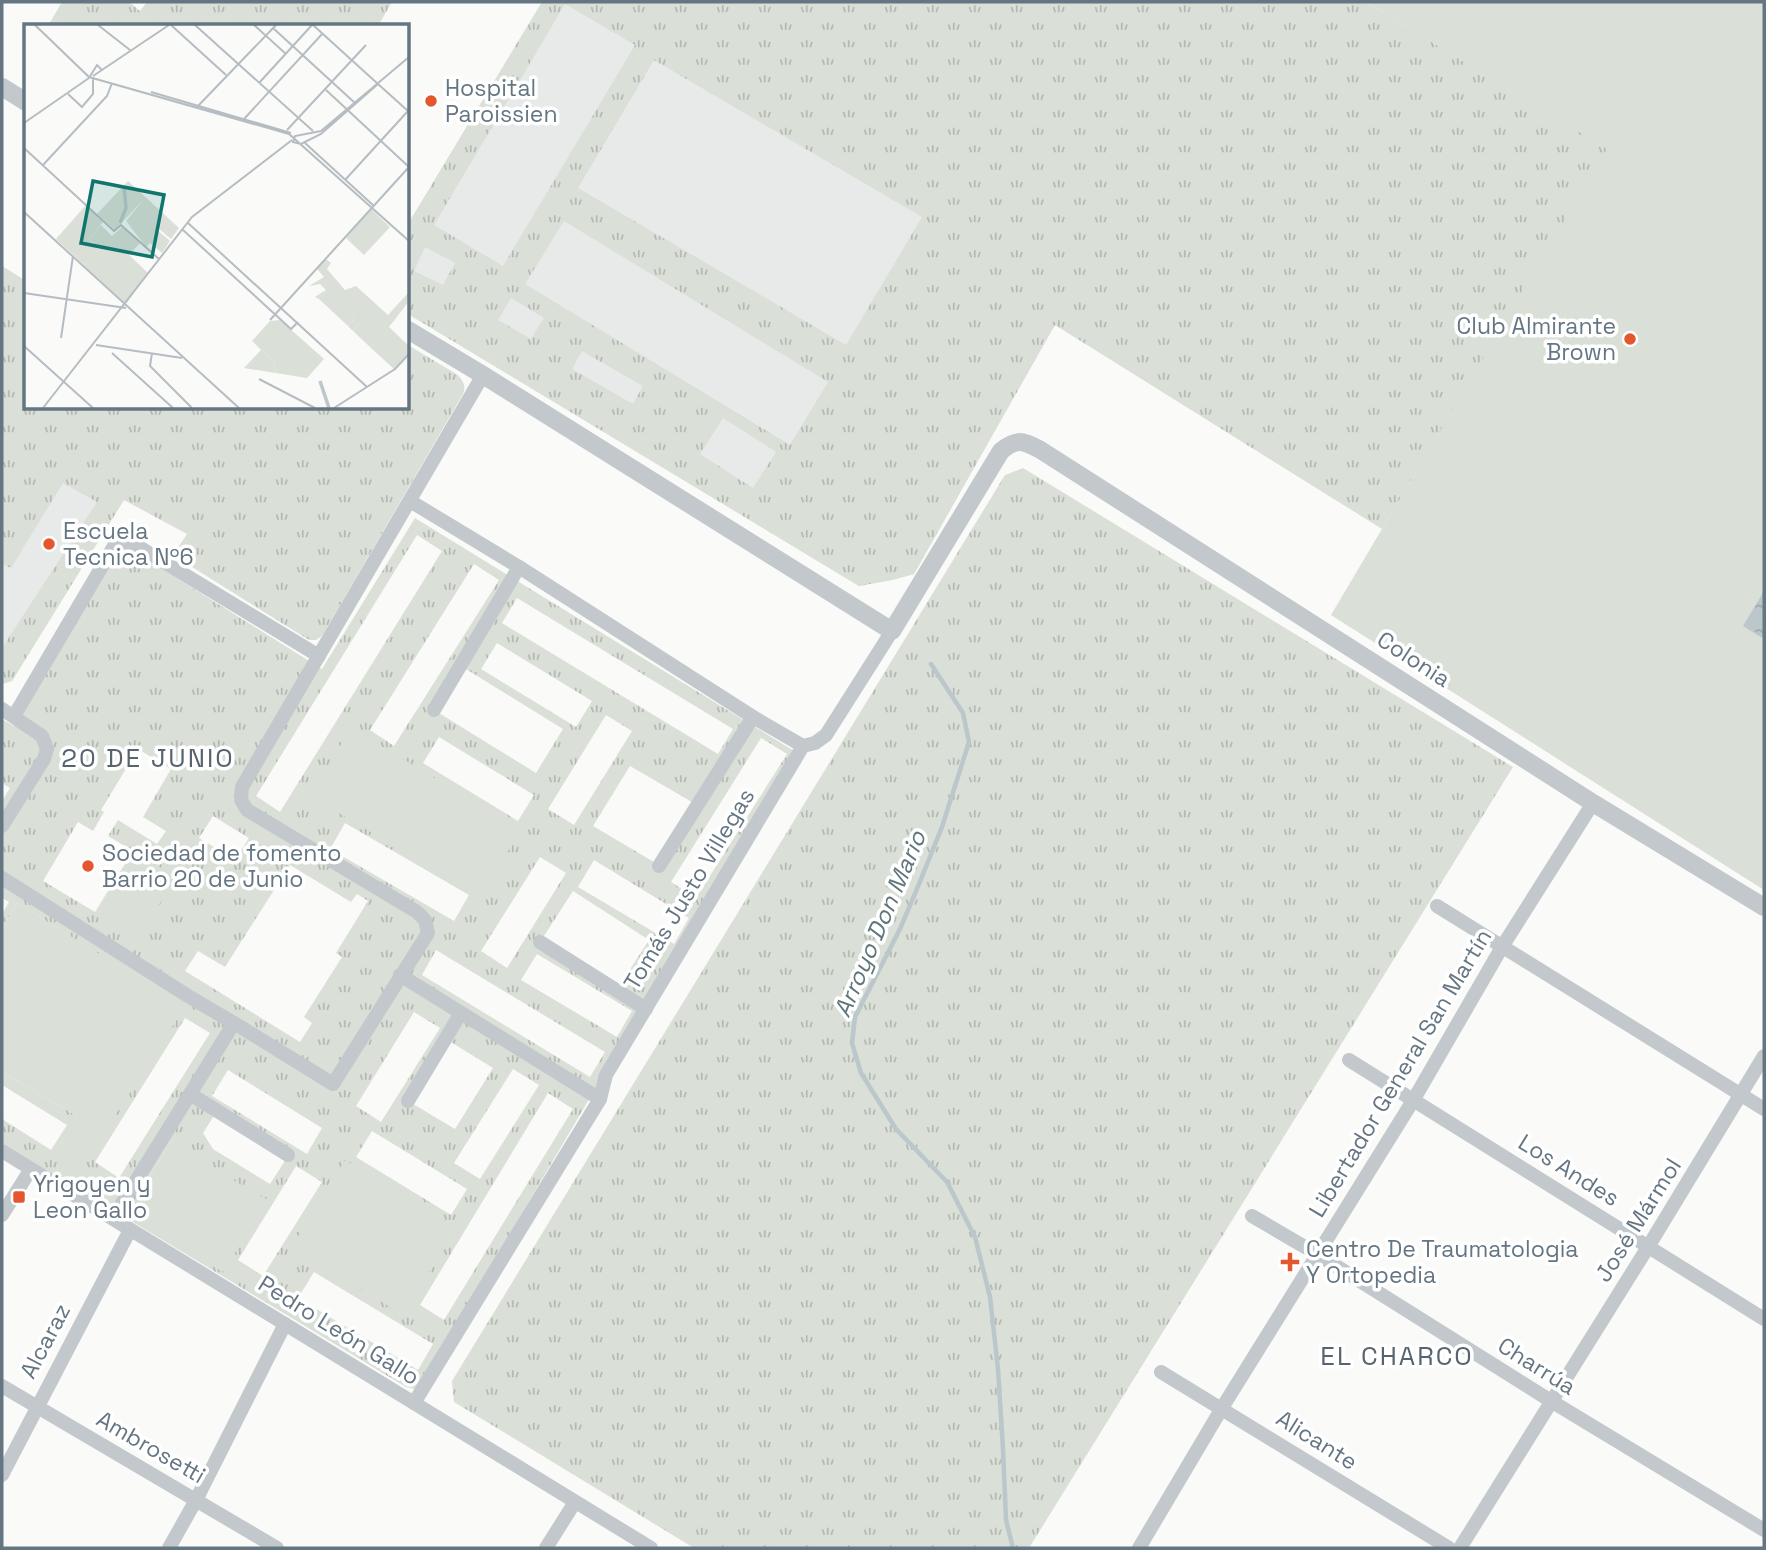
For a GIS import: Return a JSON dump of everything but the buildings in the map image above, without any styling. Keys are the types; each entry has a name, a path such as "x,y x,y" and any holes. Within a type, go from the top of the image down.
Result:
{"street":[{"path":"2,87 24,101"},
{"path":"410,331 892,631"},
{"path":"2,878 333,1084 428,933 425,920 417,912 247,810 241,800 242,787 483,375"},
{"name":"Tomás Justo Villegas","path":"414,1403 600,1099 606,1075 803,746 816,743 826,735 1001,451 1010,444 1021,441 1039,449"},
{"name":"Colonia","path":"1039,449 1593,803 1764,907"},
{"path":"410,501 803,746"},
{"path":"2,826 44,759 47,749 42,736 8,713 114,546 122,542 134,544 318,656"},
{"path":"434,710 519,567"},
{"path":"659,866 753,717"},
{"name":"Libertador General San Martín","path":"1139,1548 1413,1099 1502,947 1593,803"},
{"path":"1437,906 1764,1109"},
{"path":"540,942 646,1009"},
{"path":"400,975 600,1099"},
{"path":"408,1101 461,1013"},
{"path":"113,1218 234,1023"},
{"name":"José Mármol","path":"1460,1548 1764,1056"},
{"name":"Los Andes","path":"1349,1060 1764,1319"},
{"path":"190,1094 288,1155"},
{"name":"Pedro León Gallo","path":"2,1151 652,1548"},
{"path":"2,1214 31,1168"},
{"name":"Charrúa","path":"1252,1216 1764,1530"},
{"name":"Alcaraz","path":"2,1475 131,1230"},
{"path":"169,1548 285,1324"},
{"name":"Alicante","path":"1161,1371 1449,1548"},
{"name":"Ambrosetti","path":"2,1386 277,1548"},
{"path":"547,1548 575,1502"}],"shaded area":[{"path":"542,2 680,2 1097,249 914,574 859,586 410,315 410,221"},
{"name":"Escuela Tecnica Nº6","path":"2,266 24,280 24,410 179,410 12,681 2,684"}],"green space":[{"path":"62,2 129,2 140,11 147,2 392,2 379,24 49,24"},
{"path":"542,2 1366,2 1608,149 1382,529 1055,325 914,574 859,586 410,315 410,221","holes":["565,4 635,45 503,266 434,225","654,60 922,217 846,345 578,188","564,221 828,382 790,445 525,284","425,247 455,263 443,285 414,271","511,298 544,318 531,339 498,320","582,351 643,386 633,404 572,369","723,418 776,452 753,488 700,454"]},
{"name":"Club Almirante Brown","path":"1366,2 1764,2 1764,890 1331,615 1607,149"},
{"path":"2,266 24,280 24,410 410,410 410,346 458,375 464,384 463,394 322,636 316,640 309,640 173,555 187,534 124,500 12,681 2,684 2,648 97,502 63,483 11,568 2,564"},
{"path":"1023,468 1513,767 1029,1548 694,1548 454,1402 452,1381 1005,475"},
{"path":"415,518 794,751 421,1385 415,1389 406,1387 2,1143 2,1119 51,1150 67,1125 2,1085 2,1072 77,1116 184,1007 17,903 2,927 2,914 9,902 2,898 2,801 10,788 2,783 2,719 14,726 113,561 124,551 135,552 322,669","holes":["417,535 442,551 280,812 256,796","474,564 499,580 394,746 370,730","517,598 733,729 718,754 502,623","497,643 592,701 576,727 481,669","461,666 563,729 536,773 434,710","606,715 632,731 574,825 548,809","439,737 534,795 518,821 423,763","761,738 787,754 696,898 671,882","138,749 171,769 143,817 166,831 157,844 118,820 108,836 133,851 95,912 43,881 78,822 93,831 104,812 101,810","630,766 697,805 659,865 593,826","213,816 249,838 235,860 199,838","345,823 469,895 454,921 330,849","540,857 566,873 507,968 481,951","594,860 689,918 674,944 578,887","290,865 351,902 357,894 368,901 336,953 342,957 304,1017 312,1023 300,1042 185,971 198,951 225,967","573,891 649,940 616,991 540,942","436,950 605,1052 590,1077 422,975","537,954 632,1011 617,1037 521,980","414,1012 440,1028 381,1122 356,1106","185,1018 210,1033 119,1178 95,1162","446,1039 493,1068 455,1129 408,1101","513,1069 539,1085 480,1179 454,1163","228,1070 322,1128 307,1154 212,1096","548,1093 573,1109 444,1320 420,1305","217,1111 288,1156 270,1184 213,1149 203,1133","372,1131 467,1189 451,1215 356,1157","174,1137 190,1156 126,1215","296,1166 322,1182 263,1276 238,1260","314,1272 433,1344 418,1370 298,1298"]},
{"path":"351,728 521,830 480,897 310,796"},
{"path":"137,853 176,877 137,941 97,917"},
{"path":"17,903 185,1007 79,1172 52,1155 77,1116 2,1072 2,927"},
{"path":"174,1137 191,1156 268,1200 223,1272 126,1215"},
{"path":"345,1160 456,1228 403,1315 292,1246"}],"water":[{"path":"1764,591 1764,639 1743,626"}],"waterway":[{"name":"Arroyo Don Mario","path":"931,664 963,713 969,742 942,827 919,884 900,929 855,1017 852,1043 861,1073 896,1129 947,1182 975,1237 990,1297 998,1369 1006,1520 1013,1548"}],"place":[{"name":"Hospital Paroissien","path":"431,101"},
{"name":"Club Almirante Brown","path":"1630,339"},
{"name":"Escuela Tecnica Nº6","path":"49,544"},
{"name":"Sociedad de fomento Barrio 20 de Junio","path":"88,866"},
{"name":"Yrigoyen y Leon Gallo","path":"19,1197"},
{"name":"Centro De Traumatologia Y Ortopedia","path":"1290,1262"}],"district":[{"name":"20 DE JUNIO","path":"148,758"},
{"name":"EL CHARCO","path":"1397,1356"}]}
